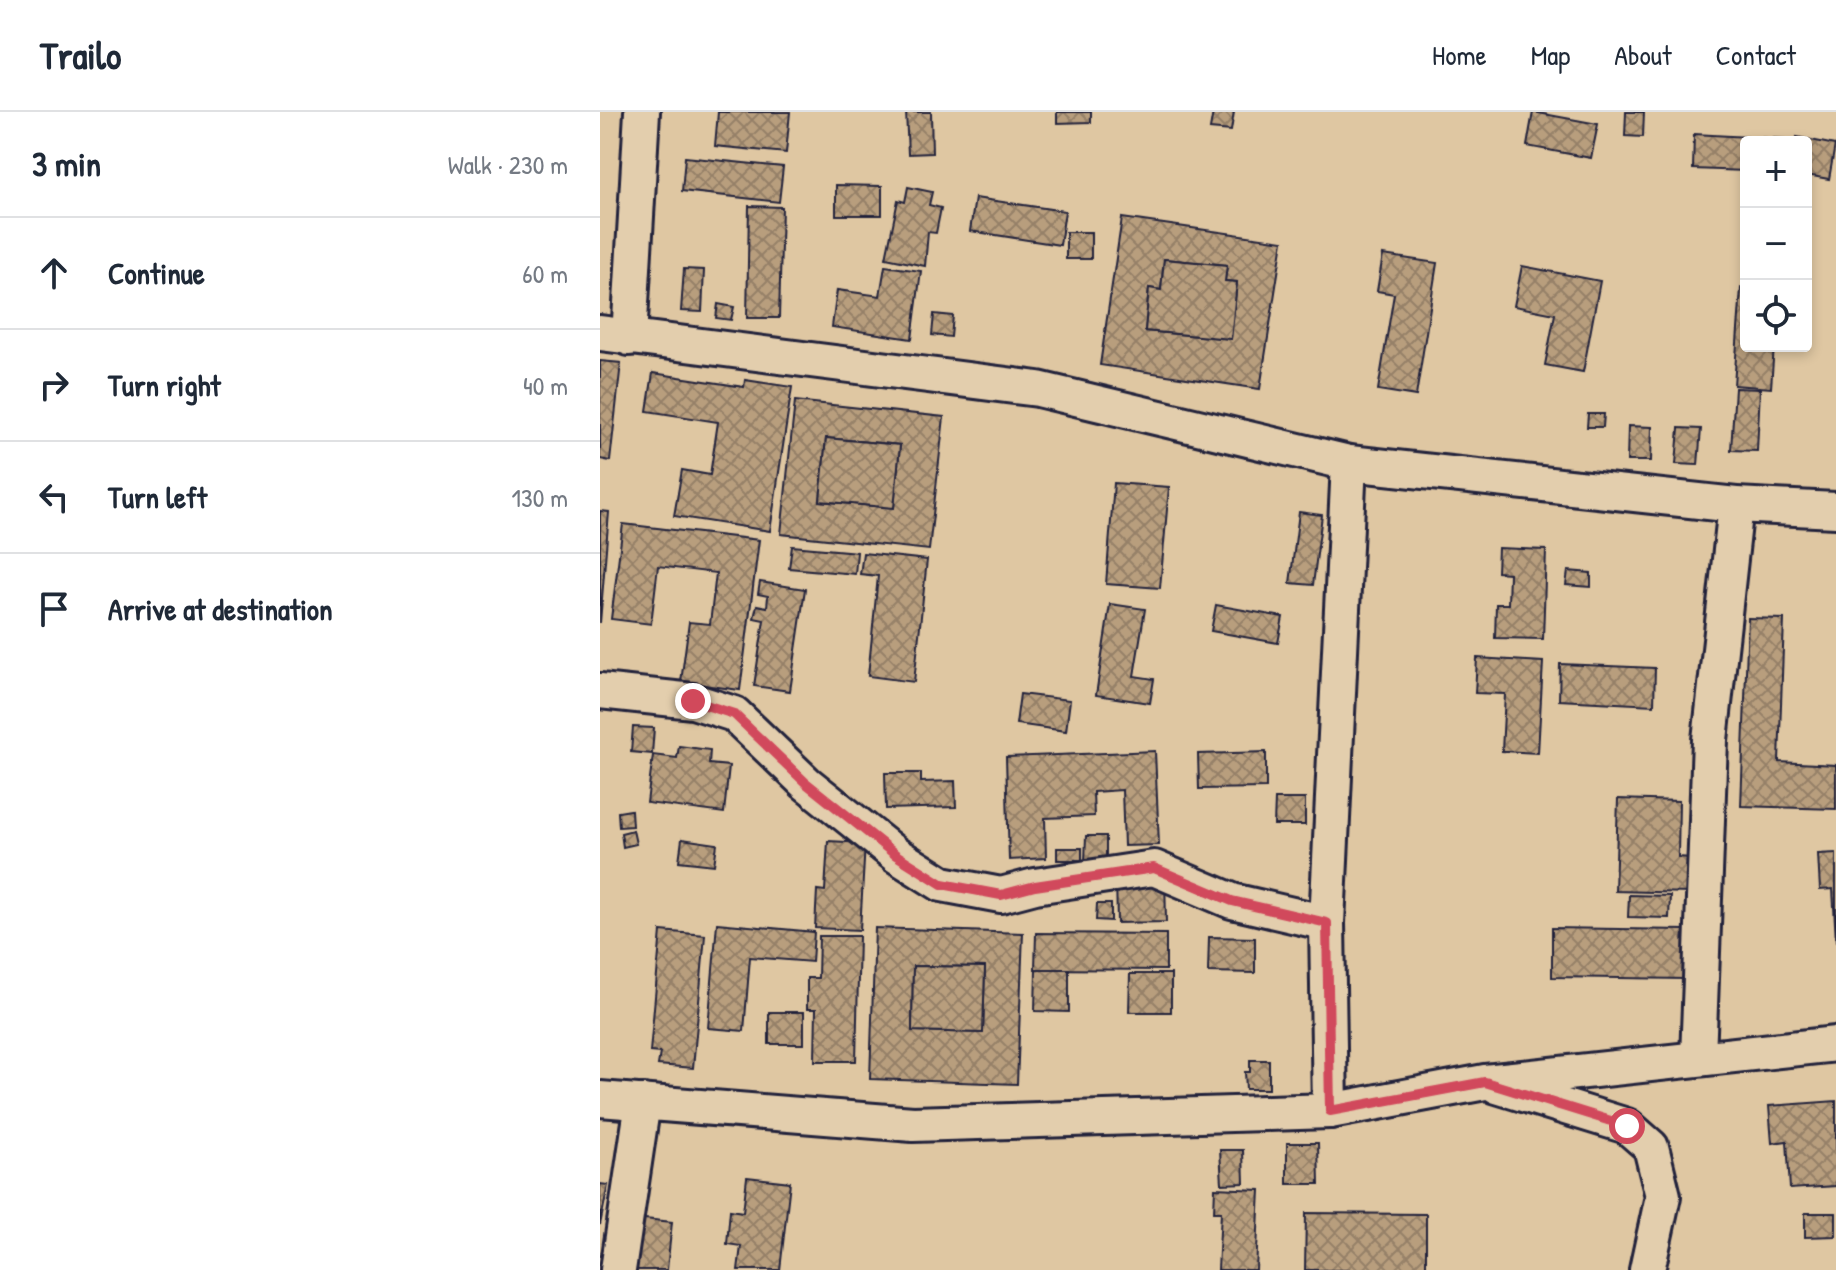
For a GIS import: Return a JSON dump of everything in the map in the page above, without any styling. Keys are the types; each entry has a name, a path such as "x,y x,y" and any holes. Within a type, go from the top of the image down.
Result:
{"street":[{"path":"642,112 614,335 1038,389 1349,463 1736,505 1836,510"},
{"path":"1330,1111 1327,923 1349,463"},
{"path":"1698,1058 1710,740 1736,505"},
{"path":"600,691 693,701 734,714 817,792 896,855 942,884 1001,895 1035,886 1154,868 1232,901 1327,923"},
{"path":"600,1099 913,1124 1330,1111 1485,1082 1836,1044"},
{"path":"1485,1082 1627,1126 1651,1147 1663,1196 1647,1270"},
{"path":"618,1270 643,1102"}],"building":[{"path":"718,112 790,112 786,153 715,146"},
{"path":"906,112 931,112 932,153 908,154"},
{"path":"1057,112 1091,112 1091,122 1057,123"},
{"path":"1213,112 1234,112 1231,131 1210,129"},
{"path":"1533,112 1598,124 1591,158 1527,146"},
{"path":"1626,112 1644,112 1643,137 1625,136"},
{"path":"1694,134 1740,137 1740,171 1693,169"},
{"path":"1812,140 1835,145 1829,179 1812,176"},
{"path":"685,157 783,167 779,202 682,191"},
{"path":"836,185 882,186 882,215 836,215"},
{"path":"908,187 932,192 929,205 941,208 936,233 928,232 925,266 886,258 898,200 905,202"},
{"path":"975,198 1065,211 1060,245 970,231"},
{"path":"749,206 782,207 779,318 747,318"},
{"path":"1122,218 1283,241 1260,389 1100,365","holes":["1164,259 1227,265 1225,281 1237,282 1231,339 1145,331 1149,288 1161,290"]},
{"path":"1066,232 1091,232 1091,259 1066,259"},
{"path":"1383,255 1437,263 1416,396 1378,390 1394,294 1377,291"},
{"path":"1164,259 1227,265 1225,281 1237,282 1231,339 1145,331 1149,288 1161,290"},
{"path":"885,266 921,271 912,339 832,327 837,290 880,296"},
{"path":"1522,266 1600,281 1583,372 1545,365 1555,314 1514,306"},
{"path":"684,269 704,270 702,312 681,311"},
{"path":"1740,302 1740,352 1774,352 1771,388 1734,385"},
{"path":"718,304 734,307 731,320 716,318"},
{"path":"934,314 953,316 951,337 932,335"},
{"path":"600,361 621,363 610,461 600,459"},
{"path":"653,373 744,387 745,380 792,387 770,531 674,516 682,470 710,475 718,422 647,411"},
{"path":"1735,388 1760,389 1757,451 1731,450"},
{"path":"795,401 944,417 929,550 781,534","holes":["826,438 900,445 894,508 820,501"]},
{"path":"1588,414 1604,414 1603,427 1587,427"},
{"path":"1628,426 1652,427 1651,461 1627,461"},
{"path":"1679,428 1701,429 1698,465 1676,464"},
{"path":"826,438 900,445 894,508 820,501"},
{"path":"1114,483 1169,487 1160,588 1106,584"},
{"path":"600,511 609,512 600,623"},
{"path":"1299,512 1322,515 1313,585 1290,583"},
{"path":"623,524 759,540 740,690 681,682 689,622 710,624 716,573 658,566 651,624 611,619"},
{"path":"792,546 857,552 855,574 789,568"},
{"path":"1498,548 1546,550 1543,639 1495,638 1496,604 1508,604 1509,573 1497,572"},
{"path":"863,553 927,560 914,682 868,676 878,576 860,574"},
{"path":"1568,571 1591,573 1591,587 1566,585"},
{"path":"760,582 805,589 790,691 754,686 764,620 754,618 757,605 767,607 768,596 758,594"},
{"path":"1110,604 1145,609 1134,676 1154,679 1150,703 1096,695"},
{"path":"1216,605 1283,617 1278,643 1211,631"},
{"path":"1748,618 1784,619 1779,762 1836,765 1836,809 1741,806"},
{"path":"1477,658 1543,662 1538,753 1502,751 1505,694 1475,693"},
{"path":"1560,664 1655,668 1654,705 1559,700"},
{"path":"1020,694 1070,700 1066,731 1016,724"},
{"path":"633,727 654,728 652,754 631,752"},
{"path":"679,746 710,750 709,764 729,766 724,813 647,803 653,755 677,758"},
{"path":"1155,751 1159,845 1124,846 1122,790 1093,792 1094,816 1045,818 1046,858 1009,860 1006,757"},
{"path":"1266,752 1266,788 1199,789 1198,754"},
{"path":"885,773 921,773 921,782 955,781 956,807 886,809"},
{"path":"1275,799 1305,799 1305,825 1274,825"},
{"path":"1618,799 1679,801 1678,857 1691,858 1690,893 1615,891"},
{"path":"631,810 632,826 619,827 618,812"},
{"path":"633,830 636,844 623,847 621,833"},
{"path":"1086,836 1106,836 1106,862 1085,861"},
{"path":"682,839 717,844 714,865 679,861"},
{"path":"828,841 865,843 860,930 815,928 817,890 825,891"},
{"path":"1057,848 1082,848 1082,860 1057,860"},
{"path":"1836,853 1836,942 1833,889 1820,890 1818,854"},
{"path":"1165,875 1166,922 1117,923 1116,876"},
{"path":"1629,895 1670,896 1669,918 1628,917"},
{"path":"1097,904 1111,904 1111,921 1096,920"},
{"path":"717,923 814,932 812,962 750,957 744,1031 708,1028"},
{"path":"875,928 1023,933 1017,1084 870,1079","holes":["913,966 985,967 983,1033 912,1031"]},
{"path":"1552,928 1686,930 1685,979 1552,977"},
{"path":"661,931 705,935 693,1068 658,1065 660,1053 650,1052"},
{"path":"1036,933 1166,934 1166,970 1035,969"},
{"path":"819,936 859,936 856,1061 815,1061 816,1009 807,1009 807,978 818,978"},
{"path":"1209,937 1255,938 1255,973 1208,972"},
{"path":"913,966 985,967 983,1033 912,1031"},
{"path":"1036,969 1069,969 1069,1012 1035,1011"},
{"path":"1130,974 1171,974 1171,1012 1129,1012"},
{"path":"769,1012 804,1012 804,1044 769,1044"},
{"path":"1250,1060 1269,1060 1269,1089 1246,1089 1245,1072 1250,1072"},
{"path":"1836,1101 1836,1186 1790,1189 1787,1141 1772,1143 1769,1106"},
{"path":"1287,1143 1318,1143 1319,1184 1287,1184"},
{"path":"1220,1150 1243,1150 1244,1183 1222,1184"},
{"path":"747,1177 790,1182 780,1270 738,1270 741,1246 727,1244 730,1210 743,1212"},
{"path":"600,1184 608,1185 600,1225"},
{"path":"1215,1188 1260,1190 1256,1270 1218,1270 1221,1212 1214,1212"},
{"path":"1306,1213 1426,1214 1426,1270 1305,1270"},
{"path":"1805,1213 1836,1213 1836,1236 1805,1237"},
{"path":"635,1218 672,1222 667,1270 630,1270"}],"route":[{"path":"693,701 734,714 806,783 896,855 942,884 1001,895 1035,886 1154,868 1232,901 1327,923 1330,1111 1485,1082 1627,1126"}]}
